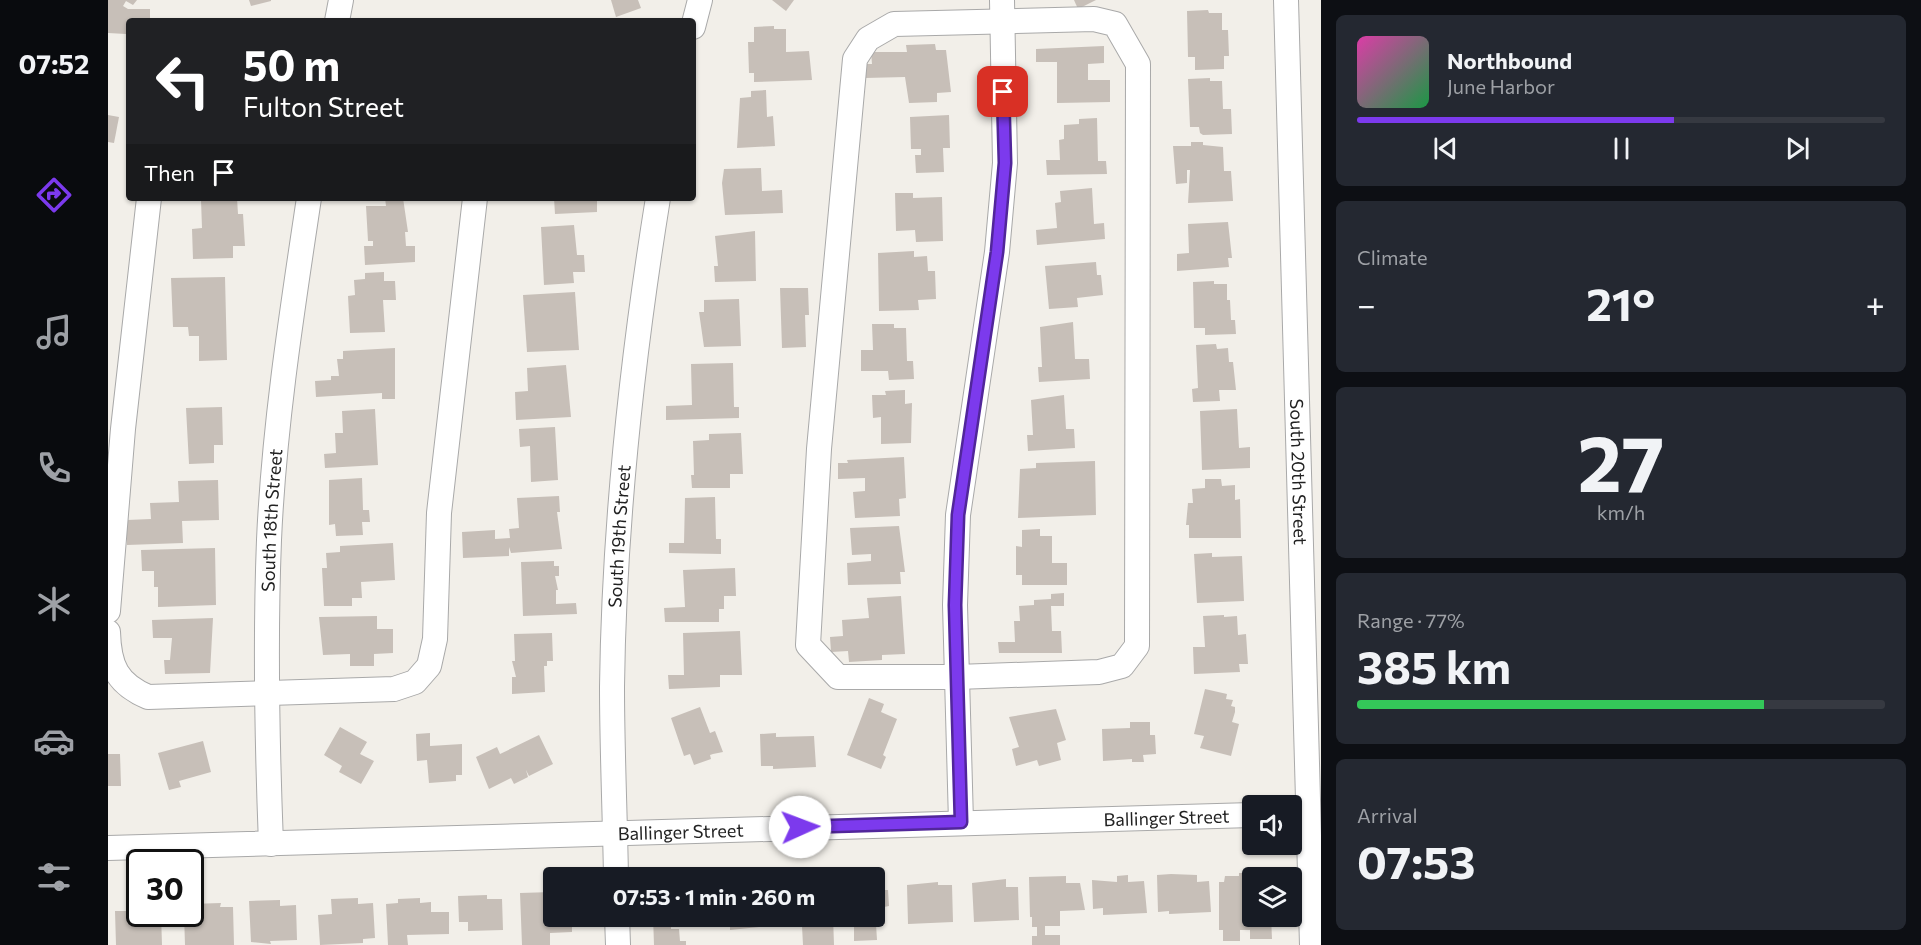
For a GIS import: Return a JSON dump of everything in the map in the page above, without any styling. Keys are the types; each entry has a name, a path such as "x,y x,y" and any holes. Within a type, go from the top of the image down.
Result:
{"street":[{"path":"338,18 341,0"},
{"path":"695,18 700,0"},
{"name":"South 20th Street","path":"1286,0 1312,945"},
{"path":"961,822 957,677 958,515 997,252 1005,163 1002,10"},
{"path":"1002,10 1094,19 1115,24 1138,63 1137,646 1122,666 1099,672 957,677 838,677 808,645 819,449 855,59 868,39 894,24 1002,10"},
{"path":"108,611 123,429 149,201"},
{"name":"South 18th Street","path":"271,843 266,694 269,538 279,410 309,201"},
{"path":"108,632 109,647 116,671 127,688 148,697 394,689 415,682 429,666 435,639 439,513 475,201"},
{"name":"South 19th Street","path":"616,867 612,687 619,527 640,310 657,201"},
{"name":"Ballinger Street","path":"108,848 1242,815"},
{"path":"617,927 618,945"}],"building":[{"path":"108,0 137,0 133,5 126,1 123,6 128,9 150,9 150,18 126,18 126,34 108,33"},
{"path":"249,0 271,0 271,1 251,6"},
{"path":"611,0 638,0 641,8 616,17"},
{"path":"772,0 794,0 786,11"},
{"path":"1074,0 1096,0 1078,9"},
{"path":"1208,10 1209,13 1222,13 1222,30 1228,30 1229,56 1224,56 1224,69 1195,70 1195,57 1188,57 1187,11"},
{"path":"774,26 774,29 786,29 786,52 809,51 812,80 754,82 754,73 749,73 748,42 754,42 754,27"},
{"path":"935,44 936,50 946,50 951,92 937,93 937,102 909,103 905,77 865,78 865,64 872,64 871,52 907,52 906,45"},
{"path":"1104,46 1104,63 1088,64 1088,80 1110,80 1110,102 1057,103 1057,62 1036,62 1036,49"},
{"path":"1210,78 1210,81 1222,81 1223,109 1231,109 1232,134 1203,135 1199,127 1190,127 1188,79"},
{"path":"766,90 767,117 773,116 775,146 737,148 740,98 751,97 751,91"},
{"path":"108,115 119,117 114,143 108,142"},
{"path":"949,115 950,148 943,148 944,172 916,173 915,155 921,155 921,149 911,149 910,117"},
{"path":"1097,118 1098,161 1106,161 1107,174 1047,175 1046,160 1060,160 1059,140 1064,139 1064,125 1079,124 1079,119"},
{"path":"1191,142 1203,142 1203,145 1223,147 1224,171 1231,171 1233,201 1188,203 1190,170 1187,170 1187,183 1176,184 1173,146 1191,146"},
{"path":"761,168 762,191 782,190 783,213 725,215 722,183 724,169"},
{"path":"1092,188 1094,224 1104,223 1105,239 1037,245 1036,230 1057,228 1055,203 1061,202 1060,191"},
{"path":"895,193 913,193 913,198 942,197 943,241 916,242 915,230 896,231"},
{"path":"201,201 237,201 238,214 243,214 245,246 233,246 233,258 193,259 192,229 202,228"},
{"path":"385,201 403,201 408,232 405,232 406,246 415,246 415,262 365,265 364,246 373,246 373,241 368,241 366,206 386,206"},
{"path":"554,201 597,201 597,212 555,214"},
{"path":"1228,222 1232,258 1228,258 1229,267 1177,271 1177,254 1189,253 1188,224"},
{"path":"574,225 577,255 584,255 585,272 573,272 574,283 544,285 541,227"},
{"path":"755,231 756,281 715,282 714,266 718,266 715,236"},
{"path":"914,251 914,257 927,256 928,271 935,271 936,299 918,300 919,310 879,311 878,253"},
{"path":"1096,262 1097,275 1101,275 1103,295 1077,298 1078,307 1049,309 1045,266"},
{"path":"384,272 384,281 395,281 396,300 383,300 385,332 350,333 348,296 355,295 354,280 365,279 365,273"},
{"path":"225,277 227,360 199,361 199,336 189,336 188,327 173,327 171,278"},
{"path":"1214,281 1214,284 1227,284 1227,300 1230,300 1231,320 1235,320 1236,334 1205,335 1205,328 1194,328 1193,282"},
{"path":"780,288 808,288 809,315 805,315 806,347 782,348"},
{"path":"575,292 579,350 527,352 523,295"},
{"path":"739,299 741,346 704,347 699,312 704,312 704,300"},
{"path":"1073,322 1075,359 1089,359 1090,379 1039,382 1038,367 1042,367 1040,327"},
{"path":"872,324 894,324 894,328 906,328 907,361 913,361 914,379 889,380 888,371 861,371 861,350 873,350"},
{"path":"1216,344 1217,349 1228,348 1229,362 1233,362 1236,390 1219,390 1220,401 1193,402 1192,389 1198,388 1196,345"},
{"path":"395,348 395,399 382,399 382,393 316,397 315,381 331,380 331,376 339,376 337,359 343,359 343,351"},
{"path":"733,363 734,407 739,407 739,418 666,420 666,406 692,405 691,364"},
{"path":"566,365 571,417 516,420 515,392 528,391 527,368"},
{"path":"905,390 905,404 912,403 911,443 881,444 881,417 873,418 872,395 886,395 885,391"},
{"path":"1064,395 1066,429 1074,429 1075,448 1028,451 1027,435 1033,435 1031,400"},
{"path":"222,407 223,445 214,445 214,463 189,464 186,408"},
{"path":"375,409 378,465 325,468 324,454 336,453 335,433 343,433 342,411"},
{"path":"1237,409 1239,448 1250,447 1250,468 1202,470 1200,411"},
{"path":"555,427 558,480 531,482 530,446 520,447 519,429"},
{"path":"741,433 743,474 730,474 730,488 692,488 693,441 709,440 709,434"},
{"path":"904,457 906,498 899,499 900,516 855,518 853,492 865,491 865,478 838,479 838,463 848,463 847,460"},
{"path":"1095,461 1096,515 1018,518 1020,469 1036,468 1036,463"},
{"path":"362,478 363,510 369,510 370,522 362,522 363,535 336,536 335,524 329,525 329,480"},
{"path":"1205,479 1221,479 1222,486 1235,485 1235,500 1240,499 1241,538 1189,538 1189,525 1186,525 1188,503 1193,503 1192,489 1205,488"},
{"path":"218,480 219,520 182,521 183,543 127,545 127,520 151,519 150,503 179,502 178,481"},
{"path":"559,496 560,512 557,512 562,549 511,553 509,547 509,556 463,558 462,532 495,530 495,539 510,538 509,529 519,528 517,498"},
{"path":"715,497 716,539 721,539 721,554 669,553 669,543 684,543 685,498"},
{"path":"899,526 905,572 900,572 901,584 848,585 847,563 871,561 871,554 852,555 850,528"},
{"path":"1040,529 1040,536 1052,536 1052,563 1067,563 1067,585 1022,585 1022,575 1016,575 1016,546 1022,547 1022,530"},
{"path":"393,543 395,580 361,582 362,598 352,598 352,606 324,606 322,568 327,568 326,553 340,552 340,546"},
{"path":"215,548 216,605 158,607 158,587 154,587 154,571 142,571 141,550"},
{"path":"1212,553 1212,557 1242,556 1244,601 1197,603 1194,554"},
{"path":"554,561 554,566 559,566 559,576 555,576 558,590 556,590 556,604 576,603 577,614 523,616 521,562"},
{"path":"735,568 736,596 724,596 724,609 719,609 719,622 665,622 664,608 685,607 683,570"},
{"path":"1064,593 1064,606 1051,606 1052,631 1061,631 1062,653 999,653 998,642 1015,642 1014,621 1020,621 1019,606 1034,605 1034,600 1051,599 1051,594"},
{"path":"901,596 905,654 882,655 882,660 849,662 848,651 831,652 830,637 843,636 842,620 869,618 867,598"},
{"path":"1224,615 1224,617 1237,616 1238,635 1246,634 1248,664 1239,664 1240,672 1194,674 1193,647 1205,647 1203,616"},
{"path":"377,616 377,629 393,629 393,653 374,654 374,666 350,666 350,654 323,655 319,617"},
{"path":"213,618 210,673 165,674 164,660 170,660 172,638 153,638 152,620"},
{"path":"740,631 742,675 720,675 720,687 669,689 668,675 684,675 683,633"},
{"path":"552,633 553,661 547,661 547,666 544,666 545,692 512,694 512,677 516,677 512,661 515,661 514,634"},
{"path":"1205,689 1227,694 1226,699 1233,700 1231,706 1235,707 1235,712 1232,722 1239,724 1231,756 1200,748 1204,736 1194,734"},
{"path":"869,698 884,704 881,712 897,719 883,755 886,757 881,769 847,755"},
{"path":"700,707 710,733 715,731 723,752 710,755 711,759 694,765 690,754 684,756 671,718"},
{"path":"1056,709 1066,740 1057,743 1061,760 1039,766 1037,760 1016,766 1012,749 1019,747 1009,717"},
{"path":"1130,722 1150,722 1150,735 1155,735 1156,754 1143,755 1144,762 1132,762 1132,759 1103,761 1102,729 1130,728"},
{"path":"340,727 367,742 360,754 374,761 361,784 339,772 342,766 324,755"},
{"path":"430,733 430,746 462,744 462,775 456,775 456,781 429,783 427,760 417,761 416,734"},
{"path":"776,733 776,737 814,736 816,767 773,769 773,766 761,766 760,734"},
{"path":"539,735 553,764 529,776 526,770 528,777 514,784 511,778 489,789 476,757 497,747 500,754"},
{"path":"203,741 211,772 179,781 181,787 169,790 158,753"},
{"path":"108,754 120,754 121,786 108,786"},
{"path":"1239,873 1242,873 1242,927 1271,927 1272,939 1250,939 1250,930 1240,930 1240,941 1223,941 1223,930 1219,930 1219,882 1224,882 1225,876 1239,876"},
{"path":"1128,875 1128,882 1144,881 1147,913 1103,915 1103,908 1093,909 1092,880 1117,882 1117,876"},
{"path":"1157,875 1197,875 1197,882 1209,881 1211,912 1169,914 1169,911 1158,912"},
{"path":"1066,876 1066,883 1080,883 1085,910 1060,911 1060,926 1045,926 1045,935 1060,935 1060,945 1032,945 1032,936 1037,936 1037,927 1032,927 1032,917 1030,917 1029,877"},
{"path":"1006,879 1006,887 1018,887 1019,920 974,922 972,883"},
{"path":"938,882 938,885 952,885 953,922 908,924 907,885"},
{"path":"885,890 888,890 889,906 885,907"},
{"path":"543,892 543,927 572,927 572,932 550,933 550,945 522,945 520,893"},
{"path":"487,895 487,899 502,899 503,930 468,931 468,922 459,922 458,896"},
{"path":"358,898 358,904 373,903 375,938 363,939 363,943 320,945 318,915 332,914 331,899"},
{"path":"420,898 420,903 431,902 431,912 449,912 449,934 407,935 408,945 388,945 386,904 398,903 398,899"},
{"path":"280,900 280,906 296,905 297,940 270,941 271,944 251,942 249,901"},
{"path":"221,903 220,907 233,907 234,945 185,945 184,927 204,927 204,904"},
{"path":"115,911 126,911 126,927 161,927 162,945 116,945"},
{"path":"653,927 679,929 680,941 686,941 686,945 654,945"},
{"path":"730,927 759,927 730,930"},
{"path":"802,927 833,927 834,945 803,945"},
{"path":"854,927 876,927 877,940 854,941"}],"route":[{"path":"800,827 961,822 955,605 958,515 997,252 1005,163 1003,92"}]}
